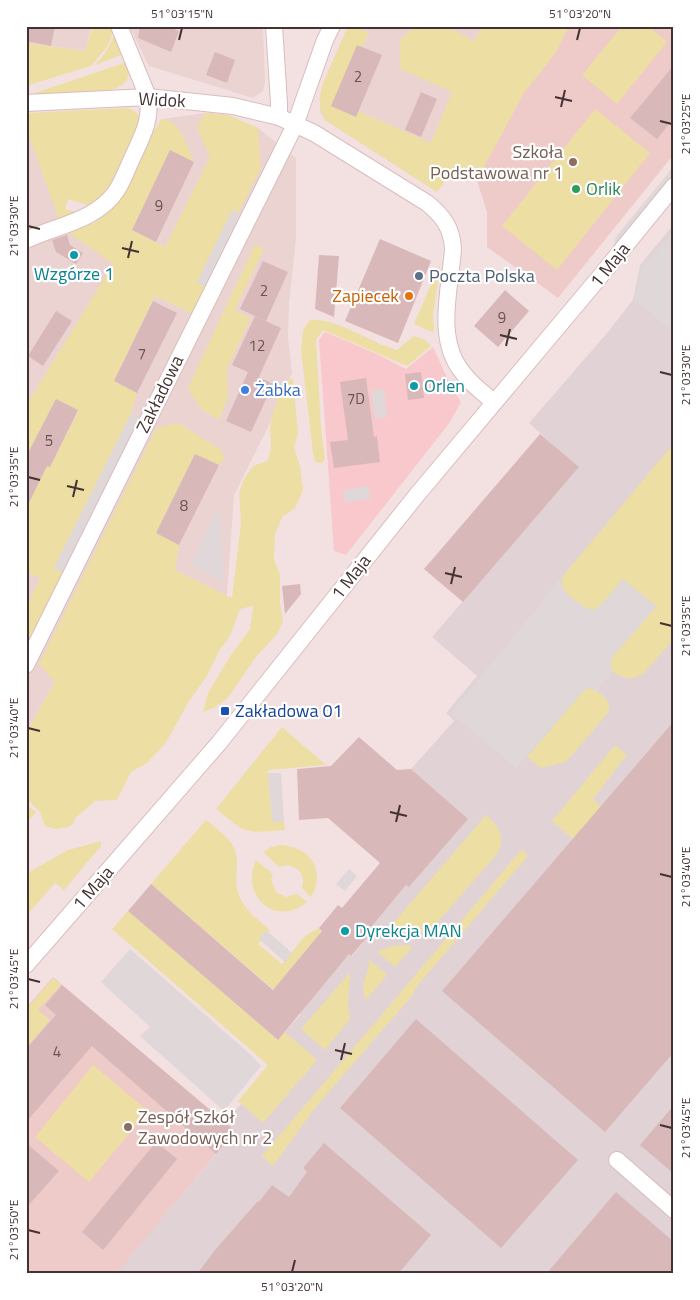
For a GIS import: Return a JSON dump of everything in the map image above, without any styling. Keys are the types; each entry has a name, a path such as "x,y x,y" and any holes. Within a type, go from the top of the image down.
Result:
{"street":[{"path":"26,240 91,213 104,204 114,194 146,130 149,108 148,97 119,26"},
{"path":"274,26 280,103 278,117"},
{"name":"Zakładowa","path":"26,665 295,125 325,40 332,26"},
{"name":"Widok","path":"26,103 148,97 233,106 278,117 326,141 427,203 446,222 452,238 453,249 447,305 450,352 461,372 474,386 494,402"},
{"name":"1 Maja","path":"26,965 219,744 410,503 674,186"},
{"path":"617,1160 674,1210"}],"shaded area":[{"path":"26,26 92,26 85,51 26,43"},
{"path":"93,26 113,26 107,47 91,66 26,86 26,43 85,51"},
{"path":"129,26 263,26 265,81 263,91 253,98 149,66"},
{"path":"348,26 533,26 437,192 325,120 320,112 322,86"},
{"path":"348,26 354,26 369,33 362,48 357,45 332,106 356,117 358,111 431,143 452,92 400,69 400,40 416,26 446,26 474,41 483,26 569,26 556,52 524,93 479,174 461,174 460,179 454,180 453,171 437,192 325,120 320,104 322,86"},
{"name":"Szkoła Podstawowa nr 1","path":"559,26 674,26 674,154 558,298 487,247 487,212 474,171"},
{"path":"622,26 648,26 667,42 617,104 582,75"},
{"path":"115,30 124,54 95,65 108,49"},
{"path":"127,62 129,74 125,82 117,88 105,91 26,96"},
{"path":"128,108 136,112 142,123 110,191 93,207 68,199 65,209 80,213 60,222 26,128 26,113"},
{"name":"Orlik","path":"595,109 650,153 557,270 502,226"},
{"path":"205,113 228,115 258,128 296,158 296,239 289,304 288,337 292,373 270,423 234,495 226,609 55,682 26,733 26,128 69,233 94,223 118,202 152,134 162,119"},
{"path":"205,113 228,115 258,128 261,168 238,213 232,211 197,282 206,287 193,314 155,296 114,381 137,393 131,414 54,568 64,573 26,651 26,608 40,578 26,572 26,509 47,466 50,467 78,411 56,399 27,456 26,406 113,264 69,233 94,223 118,202 152,134 162,119 168,120 178,129 186,142 194,162 171,151 132,230 165,247 210,157 197,128"},
{"path":"674,166 674,176 614,249 615,238"},
{"path":"232,210 247,218 212,290 197,283"},
{"path":"674,224 674,1274 115,1274 235,1132 225,1123 284,1053 278,1040 301,1014 297,1010 349,954 352,956 371,933 368,931 406,885 409,887 467,819 411,769 454,721 446,713 477,676 432,637 578,468 529,423 633,300 640,265"},
{"path":"674,230 674,333 634,300 642,268"},
{"path":"255,244 264,249 235,310 251,318 227,368 228,398 219,420 201,409 188,388"},
{"path":"439,266 433,314 434,333 414,324"},
{"path":"310,320 332,323 397,350 414,336 425,340 431,346 407,366 323,330 316,340 321,427 325,459 322,463 315,462 313,453 301,350 303,330"},
{"path":"325,332 377,354 406,369 433,347 449,382 461,402 450,422 346,555 334,551 319,340"},
{"path":"291,378 293,380 298,433 294,448 300,466 303,490 295,508 282,517 275,535 274,560 280,574 280,603 283,622 277,634 256,657 227,699 203,712 208,693 229,658 250,629 253,606 240,609 230,636 219,651 207,676 189,701 165,744 147,763 131,772 117,800 95,801 75,818 74,823 69,827 56,829 45,826 40,812 26,798 26,733 55,682 39,664 156,429 170,424 180,424 220,449 225,457 219,465 195,454 156,533 179,545 175,570 232,598 241,523 239,493 244,479 253,466 267,461 271,451 270,427 272,417 279,399"},
{"path":"384,389 387,417 375,419 371,391"},
{"path":"131,414 147,421 70,576 54,568"},
{"path":"674,443 674,639 644,673 640,676 628,678 613,672 610,662 656,606 623,579 603,603 594,610 590,609 575,601 564,590 562,577"},
{"path":"368,486 370,499 345,502 343,490"},
{"path":"219,505 224,581 191,565"},
{"path":"562,577 562,587 568,595 587,609 594,610 603,603 623,579 656,607 613,656 610,662 613,672 597,691 590,688 584,690 516,768 451,713"},
{"path":"590,688 605,698 609,708 608,713 566,762 541,768 527,757 584,690"},
{"path":"282,727 326,765 268,770 272,822 284,822 285,830 254,832 241,828 216,809"},
{"path":"615,745 627,755 593,799 601,807 573,839 552,821"},
{"path":"268,773 281,773 284,822 272,822"},
{"path":"26,804 36,812 26,824"},
{"path":"486,815 500,832 501,841 498,853 428,933 412,931 383,935"},
{"path":"206,820 228,839 235,851 237,857 238,892 243,904 270,930 258,944 282,964 305,936 319,928 322,931 282,997 151,884"},
{"path":"101,841 101,846 64,890 55,883 26,916 26,874 68,850"},
{"path":"280,845 291,846 300,850 313,862 317,878 311,897 302,888 303,878 298,870 290,866 279,867 263,852 271,847"},
{"path":"522,849 528,856 418,985 411,997 315,1108 273,1166 262,1156"},
{"path":"256,860 273,874 271,880 276,892 285,897 297,894 307,902 295,909 284,912 273,910 264,905 257,896 253,886 252,873"},
{"path":"349,869 357,876 345,891 336,884"},
{"path":"128,911 278,1040 285,1032 317,1060 263,1123 238,1101 268,1065 112,929"},
{"path":"266,930 292,953 285,962 259,939"},
{"path":"404,945 413,947 395,967 377,952 392,946"},
{"path":"130,949 251,1055 261,1066 224,1111 140,1036 150,1027 101,982"},
{"path":"370,960 387,975 365,1001 363,987"},
{"path":"350,972 348,1005 350,1019 325,1050 301,1029"},
{"name":"Zespół Szkół Zawodowych nr 2","path":"53,977 235,1131 116,1274 26,1274 26,1008"},
{"path":"53,978 61,985 38,1010 50,1020 26,1048 26,1010"},
{"path":"93,1065 148,1111 89,1182 35,1137"}],"building":[{"path":"26,26 55,26 51,46 26,41"},
{"path":"140,26 166,26 179,31 171,52 138,38"},
{"path":"357,45 382,55 356,117 331,106"},
{"path":"215,52 235,60 227,83 206,75"},
{"path":"674,65 674,118 657,139 630,118"},
{"path":"421,92 437,99 421,137 405,130"},
{"path":"170,150 194,162 156,242 132,230"},
{"path":"67,235 70,245 83,253 76,264 56,252 52,240"},
{"path":"380,239 431,261 398,343 345,321"},
{"path":"319,255 339,256 334,317 315,309"},
{"path":"263,261 288,272 266,321 240,309"},
{"path":"505,290 529,311 498,347 474,326"},
{"path":"153,301 177,313 137,393 114,381"},
{"path":"56,311 72,321 43,366 28,356"},
{"path":"255,316 281,328 259,377 273,384 251,432 226,421 248,372 232,365"},
{"name":"Orlen","path":"421,372 424,398 408,400 405,374"},
{"path":"366,378 374,437 377,436 380,462 334,468 330,442 348,440 340,382"},
{"path":"56,399 78,410 50,467 47,466 26,509 26,457"},
{"path":"540,434 579,467 463,602 424,569"},
{"path":"195,454 219,465 179,545 156,533"},
{"path":"300,584 301,594 285,614 282,586"},
{"path":"674,721 674,1052 605,1132 442,991"},
{"path":"359,737 397,770 411,769 468,819 409,887 406,885 368,931 371,933 351,956 349,954 278,1040 128,911 151,884 273,990 322,931 319,928 338,905 342,908 380,863 328,818 299,820 297,769 331,766"},
{"path":"62,985 235,1131 216,1154 92,1046 26,1122 26,1049 56,1015 45,1005"},
{"path":"416,1019 578,1160 501,1248 340,1108"},
{"path":"674,1105 674,1174 640,1145"},
{"path":"156,1142 177,1159 103,1250 82,1232"},
{"path":"26,1143 59,1171 26,1208"},
{"path":"324,1143 431,1235 398,1274 197,1274 215,1250 272,1185 289,1197 307,1172 303,1168"},
{"path":"616,1192 674,1242 674,1274 546,1274"}],"place":[{"name":"Szkoła Podstawowa nr 1","path":"573,162"},
{"name":"Orlik","path":"576,189"},
{"name":"Wzgórze 1","path":"74,255"},
{"name":"Poczta Polska","path":"419,276"},
{"name":"Zapiecek","path":"409,296"},
{"name":"Orlen","path":"414,386"},
{"name":"Żabka","path":"245,390"},
{"name":"Zakładowa 01","path":"225,711"},
{"name":"Dyrekcja MAN","path":"345,931"},
{"name":"Zespół Szkół Zawodowych nr 2","path":"128,1127"}]}
